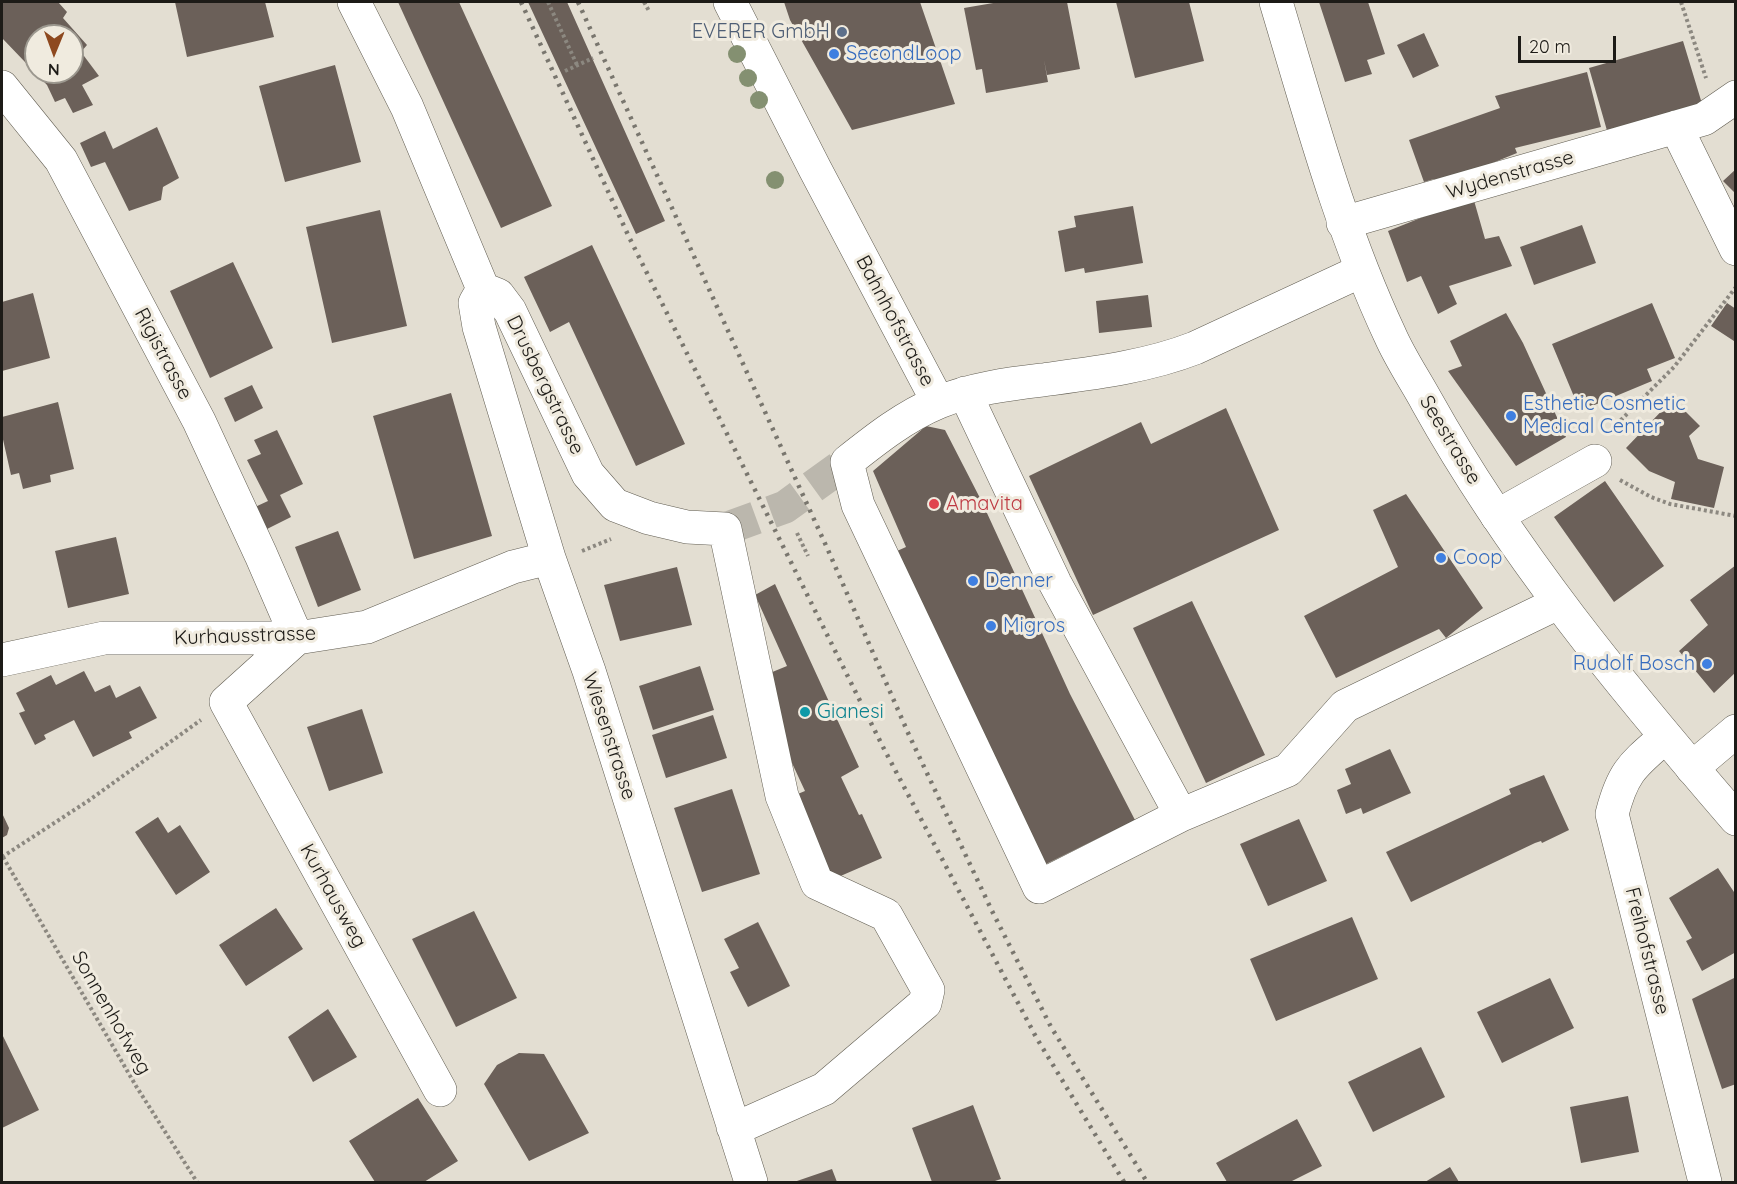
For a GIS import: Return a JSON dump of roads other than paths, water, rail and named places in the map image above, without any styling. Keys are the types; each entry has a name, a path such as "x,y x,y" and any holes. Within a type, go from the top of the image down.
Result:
{"street":[{"path":"354,2 407,107 483,289"},
{"name":"Bahnhofstrasse","path":"730,2 815,168 952,398 1003,384 1135,366 1166,359 1195,348 1361,271"},
{"name":"Seestrasse","path":"1276,2 1343,223 1361,271 1396,346 1450,445 1558,603 1665,737 1736,819"},
{"name":"Rigistrasse","path":"2,87 61,160 199,421 297,638"},
{"name":"Wydenstrasse","path":"1343,223 1704,119 1726,103"},
{"path":"1676,127 1736,249"},
{"name":"Drusbergstrasse","path":"483,289 498,295 510,311 588,474 615,505 649,518 687,526 725,529 782,796 817,883 886,915 928,990 925,1003 824,1089 748,1123 733,1127"},
{"name":"Wiesenstrasse","path":"483,289 475,303 479,327 549,558 588,671 751,1182"},
{"path":"1181,815 952,398 899,422 847,462 858,505 1039,887 1181,815 1288,770 1345,706 1558,603"},
{"path":"1497,516 1595,461"},
{"name":"Kurhausstrasse","path":"2,660 104,638 297,638 367,627 513,567 549,558"},
{"name":"Kurhausweg","path":"297,638 226,702 440,1090"},
{"path":"1692,768 1736,731"},
{"name":"Freihofstrasse","path":"1665,737 1630,768 1618,788 1612,814 1705,1182"}],"tunnel":[{"path":"725,529 785,507 847,462"}],"railway":[{"path":"521,2 629,237 883,747 1036,1037 1124,1182"},
{"path":"578,2 828,550 909,735 992,911 1051,1027 1147,1182"}],"place":[{"name":"EVERER GmbH","path":"842,32"},
{"name":"SecondLoop","path":"834,54"},
{"name":"Esthetic Cosmetic Medical Center","path":"1511,416"},
{"name":"Amavita","path":"934,504"},
{"name":"Coop","path":"1441,558"},
{"name":"Denner","path":"973,581"},
{"name":"Migros","path":"991,626"},
{"name":"Rudolf Bosch","path":"1707,664"},
{"name":"Gianesi","path":"805,712"}]}
